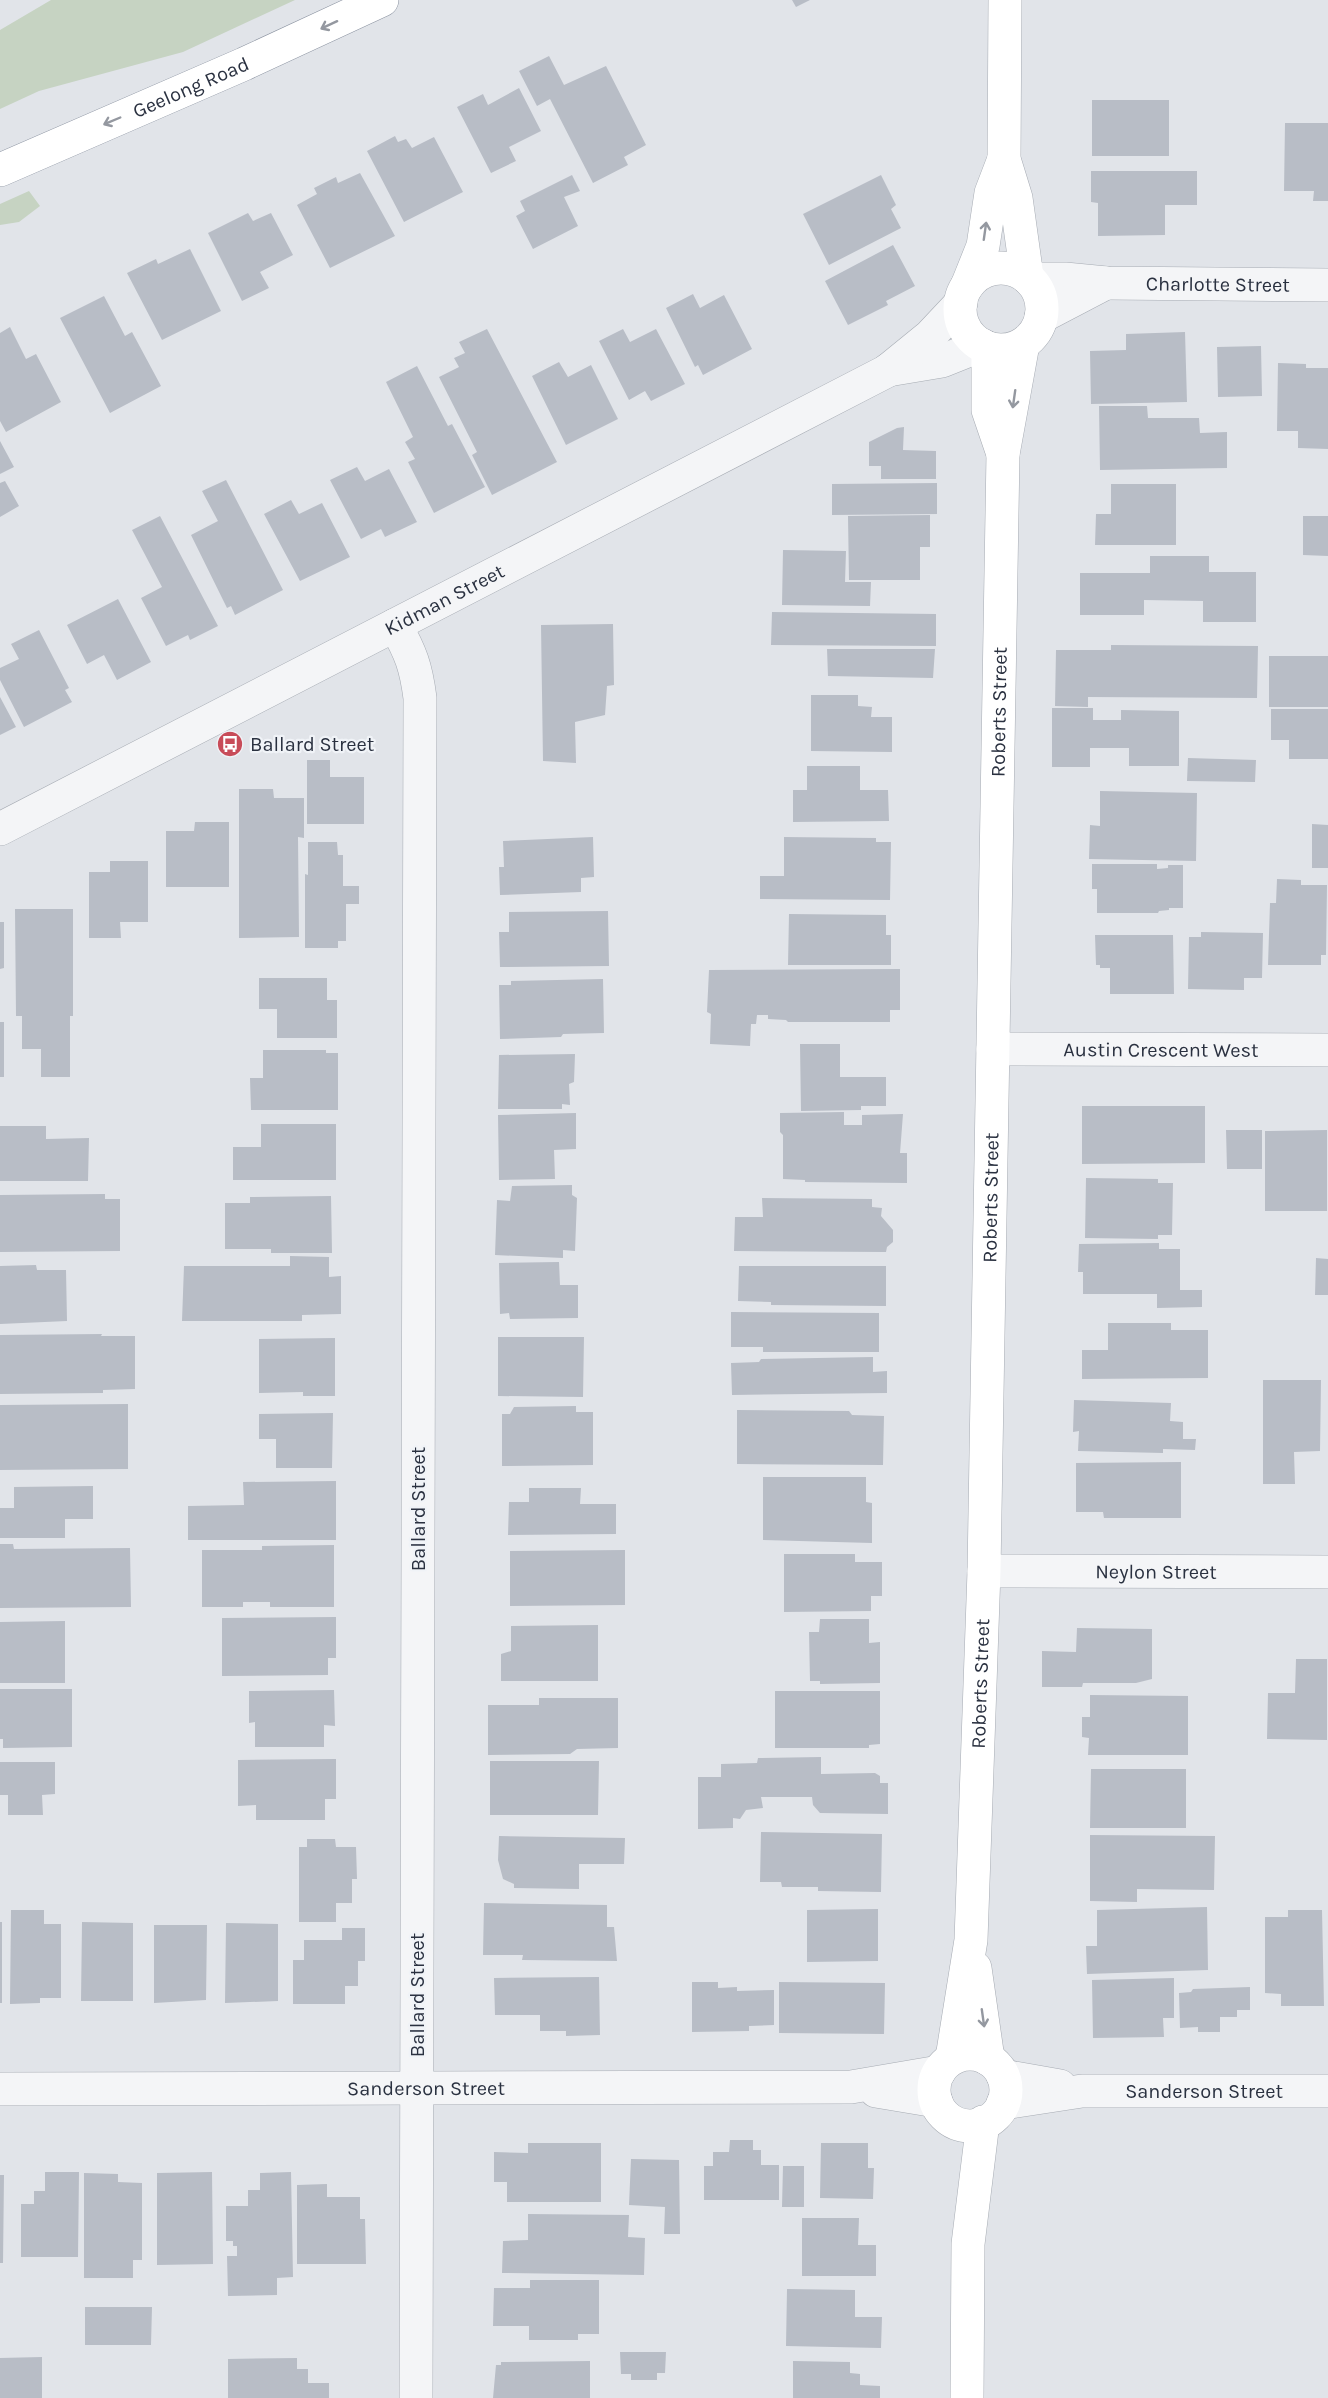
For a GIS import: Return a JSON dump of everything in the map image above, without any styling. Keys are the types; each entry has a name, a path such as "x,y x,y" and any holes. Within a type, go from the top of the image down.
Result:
{"main road":[{"name":"Geelong Road","path":"0,170 244,64 382,0"},
{"path":"1004,159 991,193 983,246 964,295 960,315 964,327 972,338 985,346 1000,350 1023,344 1037,328 1041,317 1040,296 1028,278 1016,198 1004,159 1005,0"},
{"path":"964,295 977,276 995,269 1015,271 1028,278"},
{"name":"Roberts Street","path":"968,2398 971,1940 984,1571 1003,454 1023,344"},
{"name":"Roberts Street","path":"985,346 988,410 1003,454"}],"street":[{"name":"Charlotte Street","path":"1028,278 1106,283 1328,285"},
{"name":"Charlotte Street","path":"1041,317 1106,283"},
{"name":"Kidman Street","path":"0,829 887,371 930,336 964,295"},
{"name":"Kidman Street","path":"887,371 942,361 985,346"},
{"name":"Ballard Street","path":"395,625 409,650 416,669 420,698 416,2398"},
{"name":"Austin Crescent West","path":"993,1049 1328,1050"},
{"name":"Neylon Street","path":"984,1571 1328,1572"},
{"name":"Sanderson Street","path":"0,2089 851,2087 1082,2091 1328,2091"}],"green space":[{"path":"51,0 295,0 183,52 39,91 0,109 0,30"},
{"path":"29,191 40,206 19,222 0,225 0,204"}],"building":[{"path":"792,0 810,0 796,7"},
{"path":"549,56 564,85 606,66 646,145 624,157 628,165 593,183 550,99 537,106 519,71"},
{"path":"519,88 541,131 509,147 516,161 491,173 457,107 483,94 488,105"},
{"path":"1092,100 1169,100 1169,156 1092,156"},
{"path":"1285,123 1328,123 1328,201 1313,201 1314,191 1284,191"},
{"path":"395,136 398,142 406,139 412,148 434,137 463,192 404,222 367,151"},
{"path":"1091,171 1197,171 1197,205 1165,205 1165,235 1098,236 1098,203 1091,202"},
{"path":"360,173 395,236 330,268 297,205 317,194 314,188 336,177 338,183"},
{"path":"572,175 580,191 564,197 578,226 533,249 516,216 525,211 520,201"},
{"path":"881,175 896,205 891,209 901,228 829,265 803,214"},
{"path":"248,213 253,221 271,213 293,255 260,272 269,288 242,301 208,233"},
{"path":"893,245 915,286 886,301 888,305 848,325 825,281"},
{"path":"190,249 221,311 162,340 127,273 156,259 158,264"},
{"path":"693,294 700,308 724,295 752,349 703,375 698,365 695,367 666,308"},
{"path":"104,296 125,336 132,332 161,386 110,413 60,318"},
{"path":"10,327 26,359 36,354 61,402 6,432 0,421 0,333"},
{"path":"487,329 557,462 492,495 472,455 477,452 439,377 459,367 454,358 465,353 459,342"},
{"path":"623,329 630,342 656,329 685,384 651,401 645,391 629,400 599,341"},
{"path":"1185,332 1187,402 1091,404 1090,351 1126,350 1126,334"},
{"path":"1261,346 1262,396 1218,397 1217,347"},
{"path":"559,362 568,377 591,365 618,419 566,445 532,376"},
{"path":"1278,363 1306,364 1306,368 1328,368 1328,449 1298,448 1298,431 1277,431"},
{"path":"417,366 448,426 452,424 485,487 434,513 408,462 415,459 405,442 413,437 386,382"},
{"path":"1099,406 1147,406 1148,418 1199,418 1200,433 1227,432 1227,468 1100,470"},
{"path":"904,427 903,450 936,451 936,479 881,479 881,466 869,466 869,442 897,428"},
{"path":"0,441 14,467 0,474"},
{"path":"357,467 365,481 389,469 417,522 385,537 381,529 361,539 330,480"},
{"path":"226,480 283,590 235,615 231,606 227,608 191,535 218,521 202,491"},
{"path":"5,481 19,506 0,517 0,483"},
{"path":"937,483 937,514 832,515 832,484"},
{"path":"1111,484 1176,484 1176,545 1095,545 1096,514 1111,514"},
{"path":"291,500 299,514 322,503 350,557 300,581 264,514"},
{"path":"930,515 930,547 920,547 920,580 849,580 848,516"},
{"path":"160,516 218,626 190,640 188,635 166,646 141,598 162,587 132,530"},
{"path":"1303,516 1328,516 1328,556 1303,555"},
{"path":"783,550 846,551 845,582 871,582 870,606 782,605"},
{"path":"1150,556 1209,556 1209,572 1256,572 1256,622 1203,622 1203,601 1144,600 1144,615 1080,615 1080,573 1150,573"},
{"path":"118,599 151,662 117,680 104,655 87,664 67,625"},
{"path":"772,612 936,614 936,646 771,645"},
{"path":"613,624 614,685 607,686 605,715 575,722 576,763 543,761 541,625"},
{"path":"39,630 69,688 65,690 72,702 24,727 0,680 0,668 19,659 11,644"},
{"path":"1111,645 1258,646 1257,698 1088,697 1088,707 1055,706 1056,650 1111,650"},
{"path":"827,649 935,649 933,678 828,676"},
{"path":"1269,656 1328,656 1328,707 1269,707"},
{"path":"811,695 858,695 858,706 872,707 871,717 892,717 892,752 811,751"},
{"path":"0,697 16,727 0,735"},
{"path":"1052,708 1093,708 1093,720 1121,720 1121,710 1179,711 1179,766 1129,766 1129,748 1090,748 1090,767 1052,767"},
{"path":"1271,709 1328,709 1328,759 1289,759 1289,740 1271,740"},
{"path":"1188,758 1256,760 1255,782 1187,781"},
{"path":"307,760 330,760 330,777 364,777 364,824 307,824"},
{"path":"807,766 860,766 860,790 888,790 889,821 793,822 793,790 807,790"},
{"path":"239,789 273,789 274,798 304,798 304,838 298,837 299,937 239,938"},
{"path":"1100,791 1197,793 1196,861 1089,859 1090,825 1100,826"},
{"path":"195,822 229,822 229,887 166,887 166,831 194,831"},
{"path":"1312,824 1328,825 1328,868 1312,868"},
{"path":"593,837 594,877 581,878 581,892 500,895 499,867 504,867 503,841"},
{"path":"784,837 876,838 876,842 891,842 890,900 760,899 760,876 784,876"},
{"path":"308,842 337,842 338,855 343,855 343,886 359,886 359,904 346,904 346,941 338,941 338,948 305,948 305,874 308,875"},
{"path":"110,861 148,861 148,922 120,922 121,938 89,938 89,872 110,872"},
{"path":"1092,864 1157,864 1157,869 1168,868 1168,865 1183,865 1183,908 1169,908 1169,910 1158,913 1097,913 1097,889 1092,889"},
{"path":"1277,879 1301,880 1301,885 1327,885 1326,955 1321,955 1321,965 1268,965 1270,903 1276,903"},
{"path":"15,909 73,909 73,1016 70,1016 70,1077 41,1077 41,1049 22,1049 22,1016 16,1016"},
{"path":"608,911 609,966 500,967 499,932 509,932 509,912"},
{"path":"789,914 886,915 886,935 891,935 891,965 788,965"},
{"path":"0,922 4,922 4,968 0,969"},
{"path":"1201,932 1263,933 1262,978 1244,978 1244,990 1188,989 1189,937 1201,937"},
{"path":"1095,935 1173,935 1174,994 1110,994 1110,968 1100,968 1100,965 1096,965"},
{"path":"900,969 900,1010 890,1010 890,1022 788,1022 768,1019 768,1015 757,1015 756,1024 751,1024 750,1046 710,1044 711,1014 707,1012 709,970"},
{"path":"259,978 327,978 327,1000 337,1000 337,1038 277,1038 277,1009 259,1009"},
{"path":"603,979 604,1033 500,1039 499,985 511,985 511,981"},
{"path":"0,1022 4,1022 4,1077 0,1077"},
{"path":"800,1044 840,1044 840,1077 886,1077 886,1106 861,1106 861,1110 801,1111"},
{"path":"263,1050 326,1050 326,1053 338,1053 338,1110 251,1110 250,1078 263,1078"},
{"path":"575,1054 574,1082 569,1084 570,1105 562,1104 562,1109 498,1109 499,1055"},
{"path":"1082,1106 1205,1106 1205,1163 1082,1164"},
{"path":"844,1112 844,1125 862,1125 862,1115 903,1114 900,1153 907,1153 907,1183 805,1182 805,1180 783,1179 783,1135 780,1132 780,1113"},
{"path":"576,1113 576,1149 554,1150 555,1179 499,1180 498,1115"},
{"path":"261,1124 336,1124 336,1180 233,1180 233,1147 261,1147"},
{"path":"0,1126 46,1126 46,1139 89,1138 88,1181 0,1181"},
{"path":"1226,1130 1262,1130 1262,1169 1227,1169"},
{"path":"1327,1130 1327,1211 1265,1211 1265,1131"},
{"path":"1086,1178 1158,1179 1158,1183 1173,1183 1172,1235 1158,1235 1158,1239 1085,1238"},
{"path":"572,1185 572,1195 577,1198 575,1251 563,1250 563,1258 495,1255 497,1200 510,1201 512,1186"},
{"path":"105,1194 105,1199 120,1199 120,1251 0,1252 0,1195"},
{"path":"331,1196 332,1253 271,1253 271,1249 225,1249 225,1203 250,1203 250,1197"},
{"path":"762,1198 872,1199 872,1207 882,1208 881,1216 893,1230 893,1242 887,1247 886,1252 734,1251 735,1217 763,1217"},
{"path":"1159,1243 1159,1249 1180,1249 1180,1290 1202,1290 1202,1307 1157,1308 1157,1294 1083,1294 1083,1272 1078,1272 1079,1244"},
{"path":"290,1256 329,1257 329,1277 341,1276 341,1314 302,1315 302,1321 182,1321 184,1266 290,1266"},
{"path":"1316,1258 1328,1259 1328,1295 1315,1295"},
{"path":"559,1262 560,1285 578,1285 578,1318 510,1319 509,1313 500,1314 499,1263"},
{"path":"36,1265 37,1270 66,1270 67,1321 0,1324 0,1266"},
{"path":"739,1266 886,1266 886,1306 771,1305 771,1302 738,1301"},
{"path":"731,1312 879,1313 879,1352 763,1352 763,1347 731,1347"},
{"path":"1108,1323 1171,1323 1171,1330 1208,1330 1208,1378 1082,1379 1082,1350 1108,1350"},
{"path":"102,1334 101,1336 135,1336 135,1389 103,1390 103,1393 0,1394 0,1335"},
{"path":"498,1337 584,1337 583,1397 498,1396"},
{"path":"335,1338 335,1396 303,1396 303,1392 259,1393 259,1339"},
{"path":"873,1357 873,1372 887,1371 887,1393 732,1395 731,1363 759,1362 761,1359"},
{"path":"1263,1380 1321,1380 1320,1451 1294,1452 1295,1484 1263,1484"},
{"path":"1074,1400 1171,1403 1170,1421 1183,1422 1183,1439 1196,1439 1195,1450 1163,1449 1163,1453 1078,1451 1079,1431 1073,1432"},
{"path":"128,1404 128,1469 0,1470 0,1405"},
{"path":"576,1406 576,1412 593,1412 593,1465 502,1466 502,1414 510,1414 514,1407"},
{"path":"737,1410 849,1411 852,1415 884,1416 883,1465 737,1464"},
{"path":"333,1413 332,1468 276,1468 276,1439 259,1439 259,1414"},
{"path":"1181,1462 1181,1518 1104,1518 1103,1512 1076,1512 1076,1463"},
{"path":"763,1477 866,1477 866,1502 872,1503 872,1543 763,1540"},
{"path":"336,1481 336,1540 188,1540 188,1506 244,1505 243,1482"},
{"path":"93,1486 93,1519 65,1519 65,1538 0,1538 0,1508 14,1508 14,1487"},
{"path":"529,1488 581,1488 580,1504 616,1504 616,1534 508,1535 509,1502 529,1502"},
{"path":"0,1544 13,1544 14,1549 130,1548 131,1607 0,1608"},
{"path":"334,1545 334,1607 270,1607 270,1602 243,1602 243,1607 202,1607 202,1550 262,1550 262,1546"},
{"path":"625,1550 625,1605 510,1606 510,1551"},
{"path":"784,1554 855,1554 855,1562 882,1562 882,1596 871,1596 871,1611 784,1612"},
{"path":"336,1617 336,1658 328,1658 328,1675 222,1676 222,1618"},
{"path":"820,1619 869,1619 869,1643 880,1642 880,1683 820,1684 820,1681 810,1681 809,1632 819,1632"},
{"path":"65,1621 65,1683 0,1683 0,1622"},
{"path":"598,1625 598,1681 501,1681 501,1654 511,1651 511,1626"},
{"path":"1077,1628 1152,1629 1152,1679 1136,1683 1083,1683 1082,1687 1042,1687 1042,1651 1076,1652"},
{"path":"1296,1659 1327,1659 1327,1740 1267,1739 1268,1693 1295,1693"},
{"path":"0,1689 72,1689 72,1747 3,1748 3,1739 0,1739"},
{"path":"334,1690 335,1726 324,1725 324,1747 255,1747 255,1722 249,1723 249,1691"},
{"path":"775,1691 880,1691 880,1744 869,1745 869,1748 775,1748"},
{"path":"1090,1695 1188,1696 1188,1755 1088,1755 1089,1738 1082,1737 1082,1717 1090,1717"},
{"path":"539,1698 618,1698 618,1748 577,1749 570,1754 488,1755 488,1705 539,1705"},
{"path":"821,1757 821,1774 875,1773 880,1776 880,1783 888,1783 888,1814 820,1813 813,1805 812,1797 761,1797 763,1808 746,1810 740,1819 733,1818 733,1828 698,1829 698,1777 721,1777 721,1764 757,1763 758,1758"},
{"path":"336,1759 336,1799 325,1799 325,1820 256,1820 256,1805 238,1806 238,1760"},
{"path":"490,1761 599,1761 598,1815 490,1815"},
{"path":"0,1762 55,1762 55,1794 42,1795 43,1815 8,1815 8,1795 0,1795"},
{"path":"1091,1769 1186,1769 1186,1828 1090,1828"},
{"path":"761,1832 882,1834 881,1892 818,1891 818,1887 782,1887 781,1882 760,1882"},
{"path":"1090,1835 1215,1836 1214,1890 1137,1889 1137,1902 1090,1901"},
{"path":"499,1836 625,1838 624,1864 579,1864 579,1889 514,1888 514,1884 503,1879 498,1860"},
{"path":"307,1839 335,1839 336,1847 356,1847 357,1879 352,1879 352,1903 336,1903 336,1922 299,1922 299,1847 307,1847"},
{"path":"484,1903 607,1905 607,1927 614,1927 617,1961 522,1960 523,1955 483,1955"},
{"path":"1207,1907 1208,1970 1087,1974 1086,1946 1097,1946 1097,1910"},
{"path":"878,1909 878,1961 807,1962 807,1910"},
{"path":"11,1910 44,1910 44,1924 61,1924 61,1998 40,1998 40,2003 10,2004"},
{"path":"1288,1910 1322,1910 1324,2006 1281,2006 1281,1994 1265,1993 1265,1917 1288,1917"},
{"path":"0,1922 2,1922 2,2003 0,2003"},
{"path":"82,1922 133,1923 133,2001 81,2001"},
{"path":"226,1923 278,1924 278,2001 225,2003"},
{"path":"154,1925 207,1925 206,2000 154,2003"},
{"path":"342,1928 365,1928 365,1961 358,1961 358,1986 345,1986 345,2004 293,2004 293,1960 304,1960 304,1940 342,1940"},
{"path":"599,1977 600,2035 566,2036 566,2031 540,2031 540,2015 495,2015 494,1978"},
{"path":"1174,1978 1174,2018 1163,2018 1164,2037 1093,2038 1092,1980"},
{"path":"692,1982 718,1982 718,1988 737,1987 737,1991 774,1990 774,2025 749,2026 749,2031 692,2032"},
{"path":"779,1982 885,1983 884,2034 779,2033"},
{"path":"1250,1987 1250,2010 1237,2010 1237,2017 1220,2017 1220,2032 1198,2032 1198,2027 1180,2028 1179,1993 1191,1992 1193,1989"},
{"path":"730,2140 753,2140 753,2150 761,2150 761,2165 779,2165 779,2200 704,2200 704,2166 713,2166 713,2152 729,2152"},
{"path":"528,2143 601,2143 601,2202 507,2202 507,2182 494,2182 494,2152 528,2153"},
{"path":"821,2143 868,2143 868,2168 874,2168 873,2199 820,2198"},
{"path":"631,2159 679,2160 680,2234 664,2234 665,2207 629,2205"},
{"path":"783,2166 804,2166 804,2207 782,2207"},
{"path":"45,2172 79,2172 78,2257 21,2257 21,2204 34,2204 34,2191 45,2191"},
{"path":"212,2172 213,2264 157,2265 157,2173"},
{"path":"291,2172 293,2277 277,2278 277,2295 228,2296 227,2256 237,2256 237,2246 233,2246 233,2241 226,2241 226,2206 248,2206 248,2190 260,2190 260,2173"},
{"path":"84,2173 118,2174 118,2182 142,2183 142,2260 133,2260 133,2278 84,2278"},
{"path":"0,2175 4,2175 3,2263 0,2263"},
{"path":"327,2184 327,2197 360,2197 360,2219 365,2219 366,2264 297,2264 297,2185"},
{"path":"528,2214 629,2215 628,2237 645,2238 644,2275 502,2273 503,2241 528,2240"},
{"path":"802,2218 859,2218 858,2245 876,2245 876,2276 802,2276"},
{"path":"530,2280 599,2280 599,2334 578,2334 578,2340 529,2340 529,2326 493,2326 494,2288 530,2288"},
{"path":"787,2289 855,2290 855,2317 882,2317 881,2348 786,2346"},
{"path":"85,2307 152,2307 151,2345 85,2345"},
{"path":"620,2352 666,2352 665,2373 657,2373 657,2380 631,2380 631,2374 621,2374"},
{"path":"42,2357 42,2398 0,2398 0,2358"},
{"path":"297,2358 297,2369 308,2369 308,2383 329,2383 329,2398 228,2398 228,2359"},
{"path":"590,2361 590,2398 493,2398 496,2365 501,2365 501,2362"},
{"path":"793,2361 850,2362 850,2373 860,2374 860,2385 880,2386 880,2398 793,2398"}],"place":[{"name":"Ballard Street","path":"230,744"}]}
